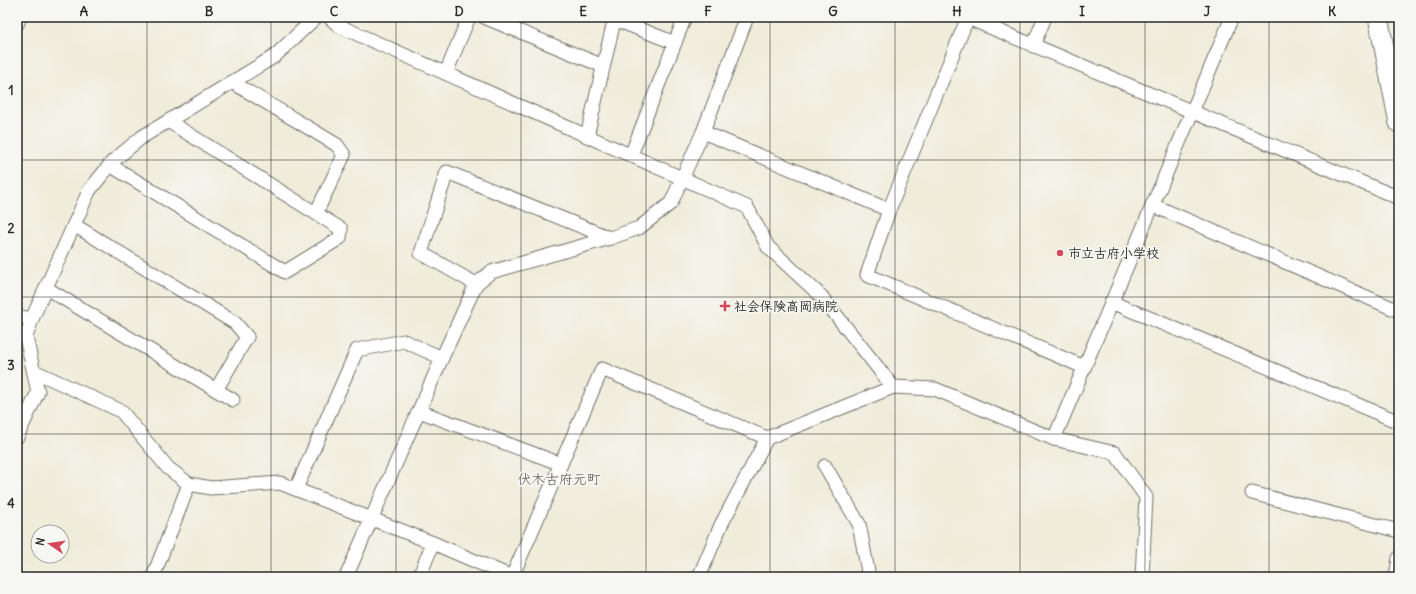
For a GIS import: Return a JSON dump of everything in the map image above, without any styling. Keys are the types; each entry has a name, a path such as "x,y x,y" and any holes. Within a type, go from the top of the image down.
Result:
{"highway":[{"path":"1378,17 1399,123"}],"street":[{"path":"17,24 20,17"},
{"path":"17,437 38,392 26,337 32,319 89,191 110,165 142,137 275,56 316,17"},
{"path":"329,17 339,26 747,207 768,247 821,296 893,387"},
{"path":"446,73 469,17"},
{"path":"484,17 603,66"},
{"path":"631,155 685,17"},
{"path":"346,577 476,284 491,272 610,238 638,228 671,203 684,178 703,132 747,17"},
{"path":"1033,46 1045,17"},
{"path":"1054,439 1232,17"},
{"path":"587,136 614,18 675,43"},
{"path":"1084,367 866,275 889,210 968,18 1399,198"},
{"path":"232,82 337,145 344,155 316,213"},
{"path":"110,165 285,272 340,238 341,229 168,121"},
{"path":"703,132 889,210"},
{"path":"476,284 421,253 447,172 610,238"},
{"path":"1152,205 1399,311"},
{"path":"74,225 235,323 247,337 216,390"},
{"path":"46,288 233,400"},
{"path":"1111,302 1399,422"},
{"path":"17,316 32,319"},
{"path":"296,489 357,350 404,341 442,358"},
{"path":"34,371 122,411 168,468 189,484 211,488 280,483 433,543 482,571 512,577 602,369 767,438"},
{"path":"698,577 721,525 767,438 893,387 935,389 1054,439 1115,453 1146,497 1142,577"},
{"path":"419,411 561,464"},
{"path":"825,466 859,524 869,577"},
{"path":"153,577 189,484"},
{"path":"1252,493 1399,531"},
{"path":"419,577 433,543"},
{"path":"1396,577 1399,558"}],"place":[{"name":"市立古府小学校","path":"1060,253"},
{"name":"社会保険高岡病院","path":"725,306"}],"district":[{"name":"伏木古府元町","path":"559,479"}]}
